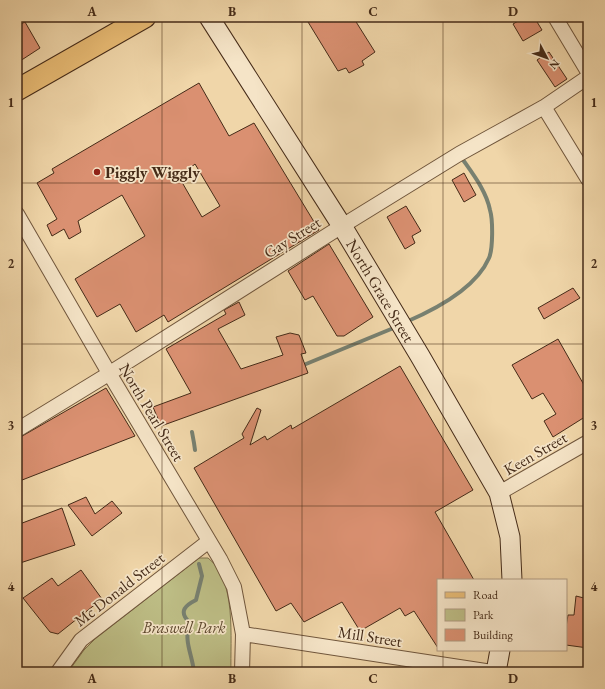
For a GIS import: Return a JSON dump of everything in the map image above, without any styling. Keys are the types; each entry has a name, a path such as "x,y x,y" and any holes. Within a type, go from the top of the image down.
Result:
{"main road":[{"path":"17,90 145,17"},
{"name":"North Grace Street","path":"210,17 342,226 420,356 498,493 510,536 512,579"},
{"path":"496,672 500,651"}],"street":[{"path":"555,17 588,72"},
{"name":"Gay Street","path":"17,430 342,226 459,154 544,107 588,77"},
{"path":"544,107 588,179"},
{"name":"North Pearl Street","path":"17,214 109,373 220,559 234,588 243,634 242,672"},
{"name":"Keen Street","path":"498,493 588,442"},
{"name":"Mc Donald Street","path":"58,672 81,640 209,541"},
{"name":"Mill Street","path":"243,634 492,672"}],"green space":[{"name":"Braswell Park","path":"199,558 208,558 217,568 224,580 230,611 231,672 68,672 84,650 95,639"}],"building":[{"path":"305,17 353,17 375,52 362,61 364,65 349,73 346,68 338,71"},
{"path":"525,17 534,17 542,30 523,41 513,24"},
{"path":"25,22 40,48 17,63 17,26"},
{"path":"549,52 567,79 555,87 537,60"},
{"path":"199,83 229,136 254,123 319,230 168,322 164,315 136,332 120,304 97,317 75,279 145,236 122,195 78,221 81,232 69,239 64,229 52,236 47,225 57,219 37,183 54,173 52,169","holes":["195,164 220,206 202,217 179,177"]},
{"path":"464,173 476,195 464,202 452,180"},
{"path":"406,206 421,231 412,236 415,243 405,249 387,217"},
{"path":"329,244 373,317 344,336 337,336 313,296 305,300 288,271"},
{"path":"573,288 580,298 544,319 538,308"},
{"path":"239,302 245,315 218,329 241,369 283,355 276,337 290,333 299,335 306,353 301,354 308,373 161,426 153,407 191,393 166,349 226,314 224,310"},
{"path":"558,339 588,392 588,415 553,437 544,421 556,414 543,393 532,399 512,365"},
{"path":"400,366 473,490 435,512 473,579 437,579 437,646 414,611 405,616 400,608 360,631 342,602 304,622 291,603 276,611 194,468 244,438 242,434 257,408 261,410 250,445 265,436 267,440 291,425 292,429"},
{"path":"106,388 135,436 17,482 17,439"},
{"path":"86,497 95,514 112,501 122,513 92,536 68,505"},
{"path":"62,508 75,545 17,564 17,525"},
{"path":"81,570 102,599 58,634 50,632 23,598 52,578 58,586"},
{"path":"576,596 588,599 588,648 567,645 568,615 574,615"}],"waterway":[{"path":"406,322 453,297 474,279 483,269 489,258 492,241 492,227 488,203 478,182 461,157"},
{"path":"306,364 396,327"},
{"path":"192,432 195,450"},
{"path":"194,672 187,636 189,622 184,615 184,612 186,606 196,600 202,576 199,564"}],"place":[{"name":"Piggly Wiggly","path":"97,172"}]}
